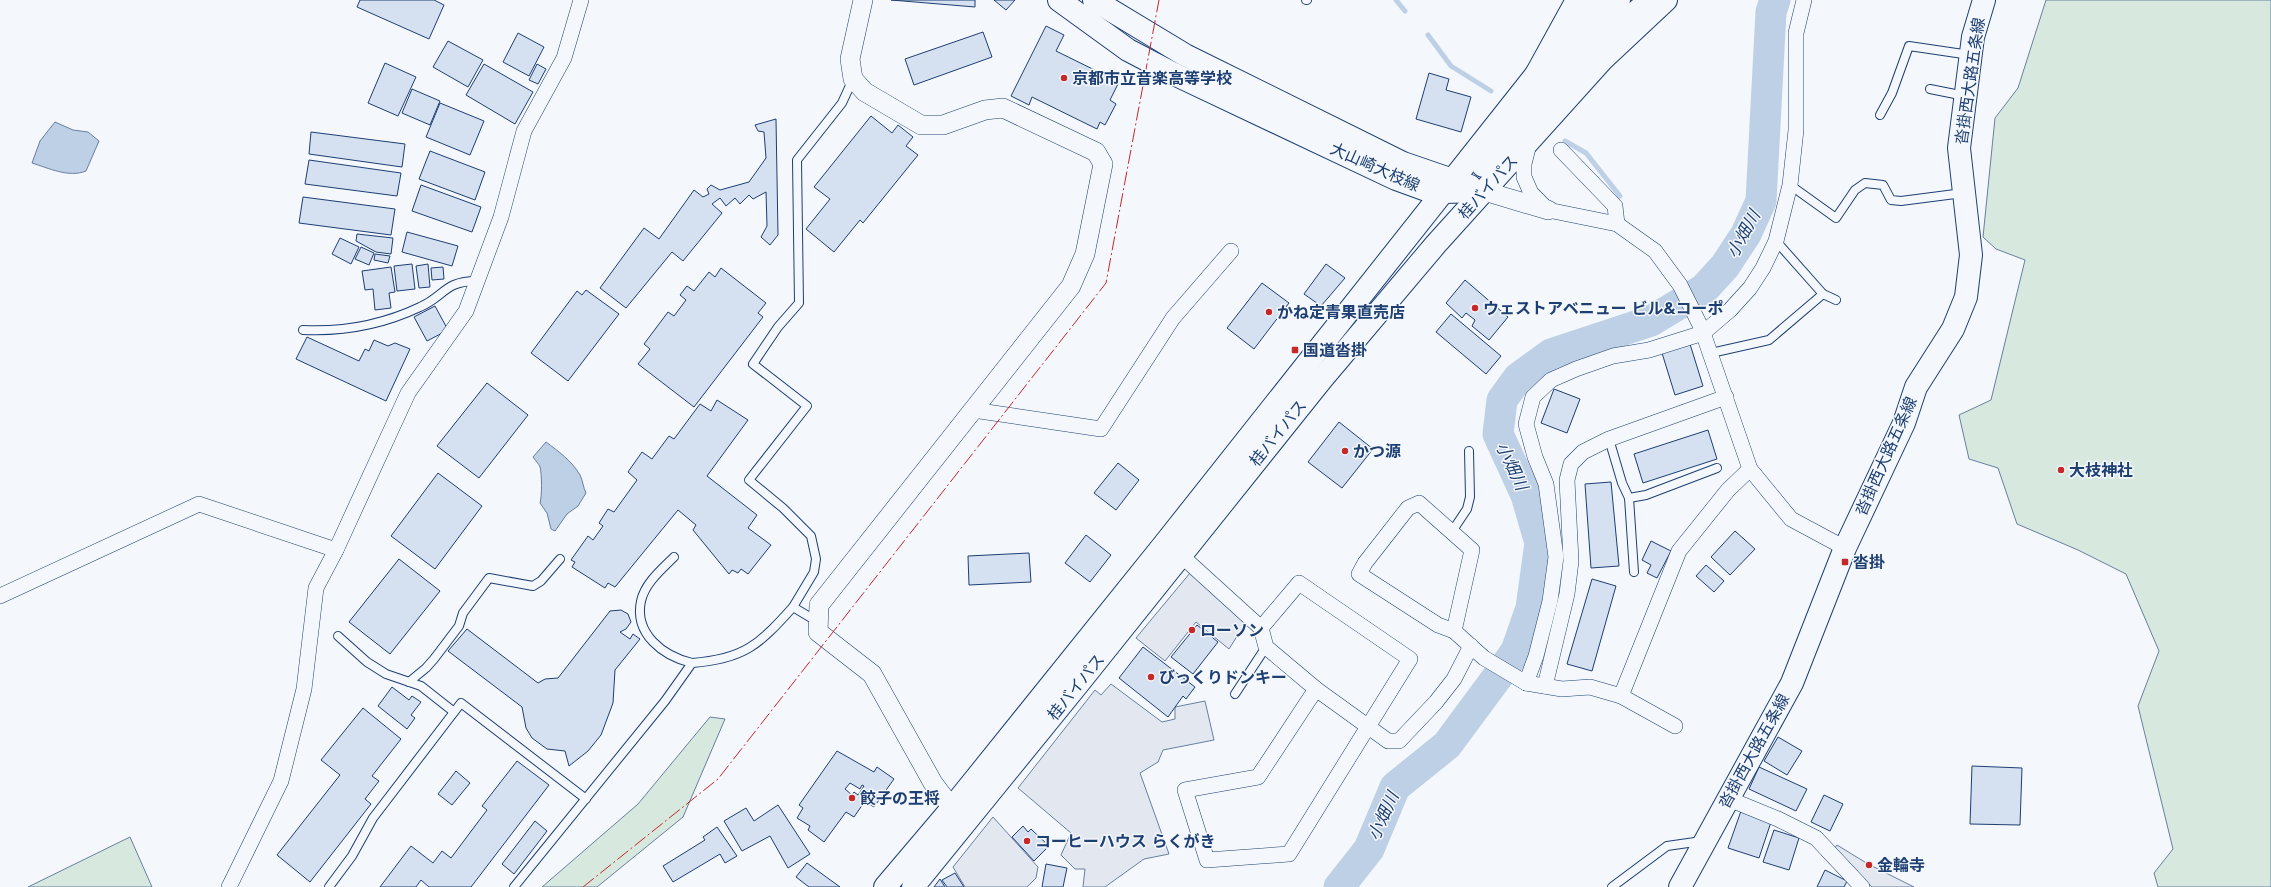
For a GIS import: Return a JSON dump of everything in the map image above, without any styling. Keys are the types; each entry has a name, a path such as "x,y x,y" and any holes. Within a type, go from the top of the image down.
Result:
{"main road":[{"name":"大山崎大枝線","path":"1059,0 1128,50 1174,74 1396,179 1429,191 1461,187"},
{"name":"大山崎大枝線","path":"1094,0 1185,55 1403,163 1461,187"},
{"path":"1533,80 1577,0"},
{"name":"桂バイパス","path":"1174,549 1322,379 1461,187 1533,80 1595,0"},
{"path":"1461,187 1569,82 1625,7 1650,0"},
{"name":"桂バイパス","path":"901,884 960,814 1174,549 1461,187 1530,139 1569,82 1666,0"},
{"name":"沓掛西大路五条線","path":"1680,887 1792,683 1845,548 1904,423 1916,387 1953,329 1966,296 1971,255 1959,148 1973,37 1984,0"}],"street":[{"path":"228,887 281,781 304,689 316,588 336,550 408,393 466,311 501,217 524,131 564,58 581,0"},
{"path":"863,0 850,59 853,80 865,92 921,124 943,125 985,110 1003,108 1096,152 1103,164 1085,254 1071,286 819,605 818,632 872,674 933,783 960,814"},
{"path":"1522,681 1536,656 1550,601 1556,557 1546,484 1535,457 1526,424 1533,397 1551,380 1576,369 1613,356 1649,350 1702,330 1730,310 1750,288 1763,268 1776,241 1790,185 1796,130 1796,33 1804,0"},
{"path":"1530,139 1524,164 1524,177 1531,193 1548,210"},
{"path":"1561,150 1615,206 1617,224"},
{"path":"1461,187 1548,210 1617,224 1655,251 1680,285 1702,330 1750,469 1791,519 1845,548"},
{"path":"973,410 1101,429 1173,318 1231,251"},
{"path":"1545,686 1567,594 1572,562 1568,480 1571,464 1583,452 1609,439 1726,397"},
{"path":"1622,696 1679,551 1728,490 1750,469"},
{"path":"1454,631 1472,550 1451,533 1419,503 1408,508 1365,563 1359,574 1438,625 1454,631 1484,658 1522,681 1562,689 1590,687 1622,696 1675,726"},
{"path":"0,596 199,504 336,550"},
{"path":"1174,549 1261,628 1266,647 1316,690 1388,741 1399,741 1436,702 1454,679 1471,646"},
{"path":"1261,628 1299,584 1410,659 1289,854 1207,860 1184,790 1258,777 1316,690"},
{"path":"1729,799 1778,819 1816,838 1862,887"}],"lane":[{"path":"1880,115 1892,93 1909,46 1971,55"},
{"path":"674,557 647,589 641,600 640,614 646,635 654,643 672,656 692,663 727,658 744,652 768,634 793,607 814,572 816,559 811,536 783,508 748,480 807,406 753,364 778,327 799,303 797,160 842,103 853,80"},
{"path":"1930,89 1966,96"},
{"path":"1790,185 1836,218 1855,190 1865,183 1883,185 1892,200 1901,201 1964,192"},
{"path":"1776,241 1823,294 1836,300"},
{"path":"303,330 356,329 388,321 422,306 444,290 460,281 477,281"},
{"path":"1711,353 1769,340 1823,294"},
{"path":"1609,439 1622,484 1629,498 1634,572"},
{"path":"1451,533 1467,509 1470,497 1469,451"},
{"path":"1629,498 1646,495 1717,468"},
{"path":"409,682 426,668 434,659 459,626 464,613 489,578 533,586 541,581 560,559"},
{"path":"793,607 819,622"},
{"path":"338,636 367,662 386,674 421,686 454,712"},
{"path":"1235,694 1266,647"},
{"path":"514,887 665,701 692,663"},
{"path":"329,887 352,856 373,818 461,703 586,799"},
{"path":"1612,887 1667,846 1705,841"}],"shaded area":[{"path":"2046,0 2271,0 2271,887 2158,887 2154,873 2173,849 2138,706 2159,651 2126,574 2078,550 2017,524 1998,468 1969,459 1959,415 1991,400 2025,260 1996,249 1983,237 1995,118 2018,88"},
{"name":"ローソン","path":"1190,573 1246,622 1229,649 1196,622 1165,661 1136,638"},
{"path":"1111,684 1162,722 1175,719 1175,707 1205,701 1214,740 1163,750 1158,762 1140,773 1169,854 1144,859 1105,887 1083,887 1085,869 1075,869 1061,855 1071,833 1018,788 1095,690 1101,695"},
{"path":"710,717 725,719 683,817 597,887 542,887 638,804"},
{"path":"993,817 1038,867 1036,878 1027,887 965,887 953,867"},
{"path":"130,837 152,887 28,887"},
{"path":"1837,845 1868,864 1914,887 1872,887 1834,849"}],"water":[{"path":"55,122 73,130 88,132 99,141 86,171 79,173 66,173 32,163 40,141"},
{"path":"546,442 577,470 586,493 578,506 567,514 555,531 551,529 547,513 540,503 541,470 533,457"}],"building":[{"path":"360,0 434,0 444,5 429,39 357,7"},
{"path":"891,0 975,0 975,7"},
{"path":"994,0 1015,0 1006,10"},
{"path":"1046,26 1064,35 1056,51 1119,82 1110,100 1116,104 1105,125 1100,122 1097,129 1032,97 1029,105 1011,96"},
{"path":"983,32 992,57 914,85 905,59"},
{"path":"518,33 544,47 529,76 503,62"},
{"path":"448,41 483,60 468,87 433,67"},
{"path":"385,63 416,77 398,116 368,103"},
{"path":"484,64 533,92 515,124 466,95"},
{"path":"537,64 546,69 538,84 529,80"},
{"path":"1429,73 1449,79 1446,90 1471,97 1461,132 1416,119"},
{"path":"412,89 440,101 430,125 402,113"},
{"path":"440,103 484,121 470,155 426,137"},
{"path":"871,116 892,133 898,125 913,137 906,146 918,155 863,223 860,220 834,252 806,229 830,199 814,187"},
{"path":"776,119 778,235 770,245 761,237 767,226 766,192 753,199 749,195 740,204 735,198 726,206 720,198 712,204 722,213 683,261 672,252 626,308 600,288 644,228 659,239 694,190 703,197 709,194 707,189 711,185 720,190 749,182 766,158 764,132 758,131 755,125"},
{"path":"311,132 405,144 402,167 309,154"},
{"path":"430,151 485,172 475,200 419,179"},
{"path":"309,160 401,173 397,196 305,184"},
{"path":"421,185 481,207 472,232 412,211"},
{"path":"303,197 395,209 391,235 299,223"},
{"path":"407,232 458,246 452,266 402,252"},
{"path":"357,234 393,238 391,254 376,252 356,241"},
{"path":"340,238 359,247 351,264 332,254"},
{"path":"361,247 374,253 369,265 355,259"},
{"path":"375,254 390,256 388,263 374,260"},
{"path":"412,264 415,289 397,291 394,266"},
{"path":"428,264 430,287 419,288 416,266"},
{"path":"1326,264 1345,278 1321,306 1304,294"},
{"path":"391,267 395,292 389,293 391,308 375,310 373,289 365,290 362,271"},
{"path":"443,267 444,279 432,280 431,268"},
{"path":"721,268 766,303 758,313 763,317 694,407 638,364 650,349 644,344 668,312 674,316 686,300 680,295 687,286 694,291 709,272 715,277"},
{"name":"ウェストアベニュー ビル&コーポ","path":"1465,280 1508,317 1489,340 1472,326 1475,320 1466,313 1462,318 1446,303"},
{"path":"1262,283 1289,303 1254,349 1227,328"},
{"path":"586,290 619,314 568,381 531,353 577,291 582,295"},
{"path":"435,306 448,330 427,341 414,317"},
{"path":"1451,314 1501,356 1486,374 1436,332"},
{"path":"307,337 359,361 365,349 369,351 374,340 388,346 395,343 410,349 386,401 296,359"},
{"path":"1690,344 1703,386 1675,395 1662,353"},
{"path":"487,383 528,415 479,478 437,446"},
{"path":"1554,389 1580,399 1567,433 1541,423"},
{"path":"717,400 748,420 707,476 757,515 748,528 771,545 748,574 741,569 738,573 732,570 729,574 693,530 696,525 678,510 615,587 608,583 605,588 572,567 575,562 571,560 588,536 593,540 603,526 599,523 608,509 614,512 637,480 628,472 642,452 652,459 669,436 674,439 700,404 711,411"},
{"path":"1339,422 1373,449 1342,488 1308,462"},
{"path":"1708,430 1717,459 1643,483 1634,454"},
{"path":"1118,463 1139,480 1116,510 1094,493"},
{"path":"438,473 482,506 435,569 391,536"},
{"path":"1611,482 1619,566 1591,568 1585,484"},
{"path":"1735,531 1755,549 1730,575 1711,557"},
{"path":"1086,535 1111,555 1090,582 1065,563"},
{"path":"1651,541 1671,551 1657,578 1647,573 1651,565 1642,560"},
{"path":"1029,553 1031,582 969,585 968,556"},
{"path":"399,559 440,591 390,654 349,622"},
{"path":"1706,565 1724,581 1714,592 1696,576"},
{"path":"1592,579 1616,586 1592,671 1567,664"},
{"path":"621,610 628,614 631,622 626,629 620,632 630,639 633,634 640,639 615,670 613,703 601,735 588,751 569,766 565,751 547,749 532,738 526,728 522,707 448,651 467,629 538,683 545,679 558,678 610,611"},
{"path":"1197,625 1218,642 1193,674 1171,657"},
{"path":"1143,647 1195,687 1186,699 1183,696 1168,717 1119,678"},
{"path":"392,687 409,700 412,696 421,702 411,715 415,718 407,729 378,706"},
{"path":"363,708 401,739 372,776 379,781 365,799 371,804 310,882 277,855 340,775 321,760"},
{"path":"1778,737 1802,751 1787,775 1764,761"},
{"path":"837,751 874,772 877,767 894,779 874,807 865,801 854,817 846,812 824,842 808,830 810,826 797,818 803,808 799,805","holes":["850,783 860,789 862,785 864,786 858,795 854,792 852,795 845,789"]},
{"path":"517,761 549,785 471,887 429,887 421,880 416,887 380,887 411,846 433,863 442,851 451,858 487,810 482,806"},
{"path":"1972,766 2022,768 2020,825 1970,824"},
{"path":"1759,767 1807,789 1796,811 1749,789"},
{"path":"456,771 470,783 452,805 438,794"},
{"path":"1824,795 1843,804 1830,831 1811,822"},
{"path":"778,805 810,854 788,868 770,836 742,851 724,821 746,808 754,821"},
{"path":"1741,811 1771,822 1759,858 1728,848"},
{"path":"535,821 547,831 514,874 502,864"},
{"path":"1023,826 1028,832 1031,829 1049,846 1034,861 1012,837"},
{"path":"717,827 737,856 725,863 720,854 673,882 663,866 705,840 703,837"},
{"path":"1774,830 1799,838 1789,870 1763,862"},
{"path":"807,863 840,887 809,887 796,877"},
{"path":"1046,864 1067,868 1063,887 1042,887"},
{"path":"1825,870 1847,881 1844,887 1817,887"},
{"path":"955,873 964,887 947,887 942,880"},
{"path":"940,879 945,887 934,887"}],"waterway":[{"path":"1396,0 1405,11"},
{"name":"小畑川","path":"1339,887 1369,849 1395,787 1447,745 1516,651 1531,608 1540,543 1526,495 1498,434 1502,400 1518,378 1551,354 1651,321 1704,289 1725,266 1746,234 1761,201 1771,12 1775,0"},
{"path":"1428,35 1451,66 1491,91"},
{"path":"1565,141 1586,153 1620,196"}],"power":[{"path":"583,887 718,779 1106,283 1159,0"}],"place":[{"name":"京都市立音楽高等学校","path":"1064,78"},
{"name":"ウェストアベニュー ビル&コーポ","path":"1475,308"},
{"name":"かね定青果直売店","path":"1269,312"},
{"name":"国道沓掛","path":"1295,350"},
{"name":"かつ源","path":"1345,451"},
{"name":"大枝神社","path":"2061,470"},
{"name":"沓掛","path":"1845,562"},
{"name":"ローソン","path":"1192,630"},
{"name":"びっくりドンキー","path":"1151,677"},
{"name":"餃子の王将","path":"852,798"},
{"name":"コーヒーハウス らくがき","path":"1027,841"},
{"name":"金輪寺","path":"1869,865"}]}
